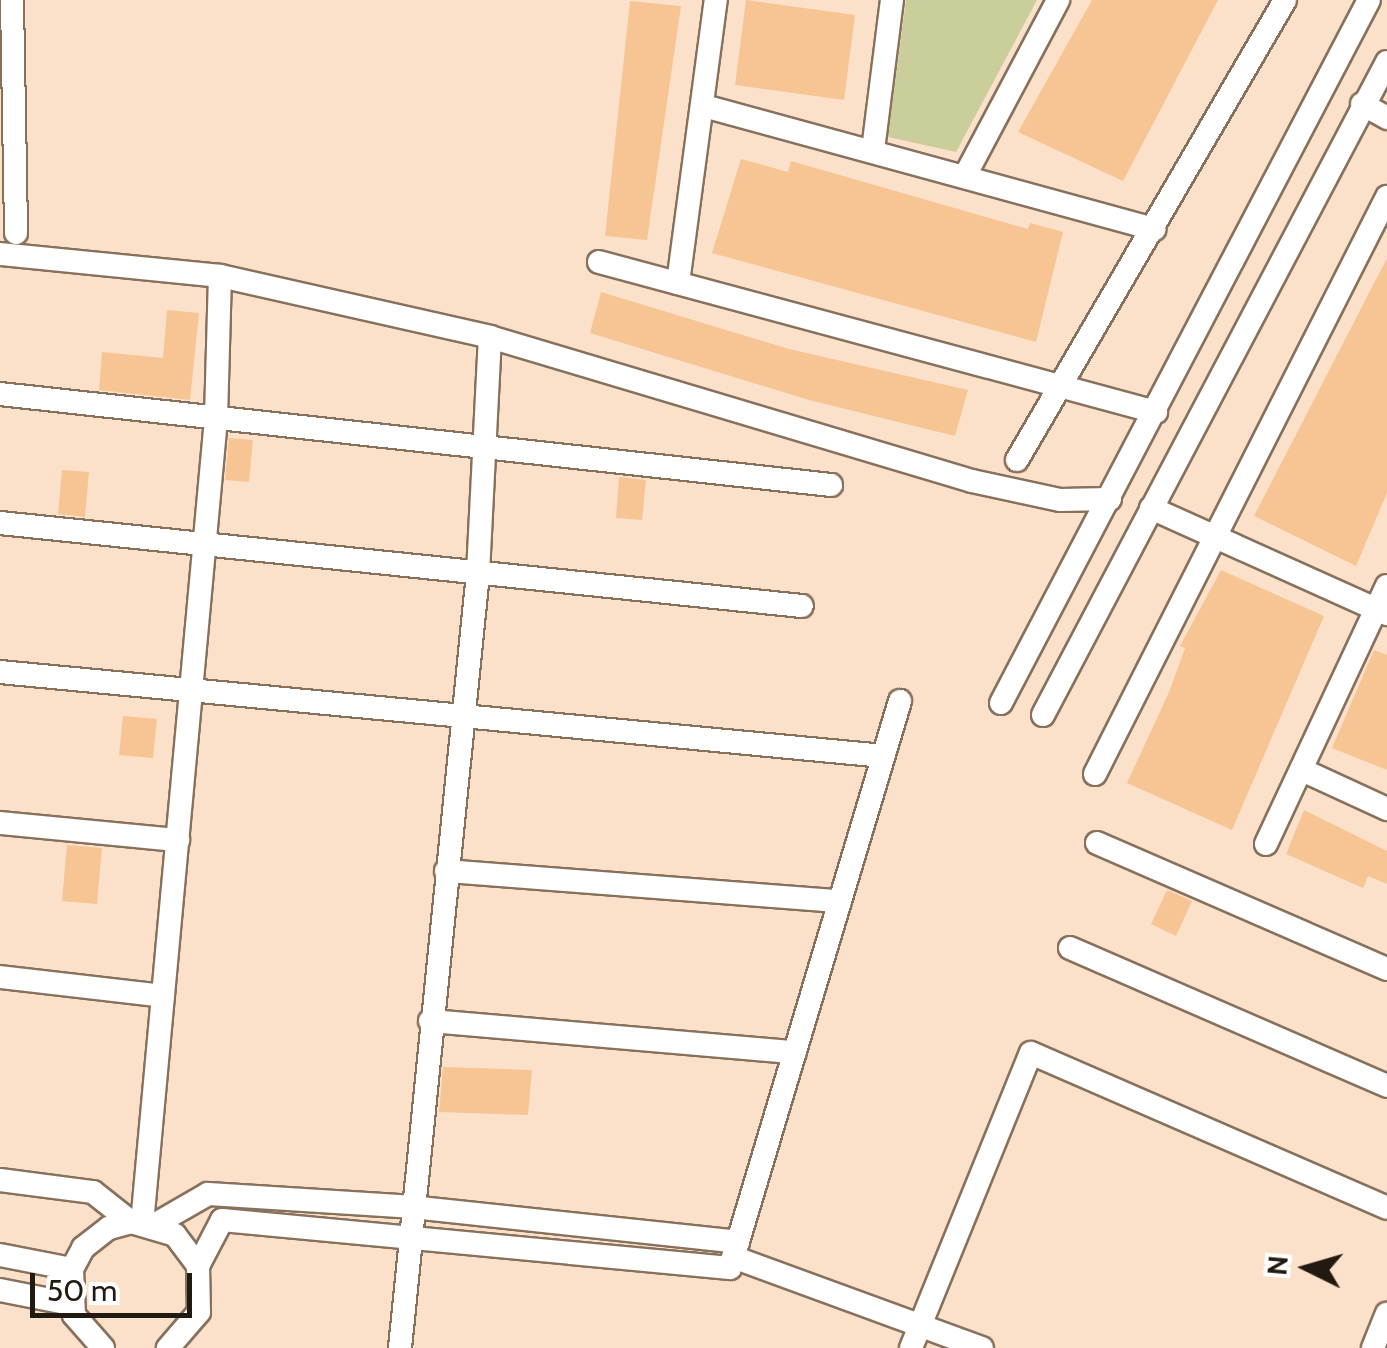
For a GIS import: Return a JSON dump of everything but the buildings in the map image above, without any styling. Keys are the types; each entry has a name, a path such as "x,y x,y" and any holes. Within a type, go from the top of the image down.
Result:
{"street":[{"path":"12,0 7,165 16,234"},
{"path":"678,283 716,0"},
{"path":"873,150 892,0"},
{"path":"965,176 1058,0"},
{"path":"1017,460 1285,0"},
{"path":"1000,703 1369,0"},
{"path":"1042,715 1387,62"},
{"path":"1362,104 1387,118"},
{"path":"704,106 1154,228"},
{"path":"1095,774 1211,535 1387,197"},
{"path":"0,254 220,276 490,337 972,481 1060,500 1110,499"},
{"path":"599,262 1156,412"},
{"path":"142,1224 216,418 220,276"},
{"path":"400,1348 478,572 490,337"},
{"path":"0,394 832,484"},
{"path":"1151,508 1381,612"},
{"path":"0,523 802,606"},
{"path":"1266,844 1381,612 1387,586"},
{"path":"0,672 883,756"},
{"path":"168,1348 199,1312 198,1266 222,1220 730,1268 900,701"},
{"path":"1302,770 1387,809"},
{"path":"0,822 178,840"},
{"path":"1097,843 1387,969"},
{"path":"446,871 840,902"},
{"path":"1070,948 1387,1086"},
{"path":"0,977 164,996"},
{"path":"430,1022 795,1052"},
{"path":"911,1348 1031,1052 1387,1208"},
{"path":"0,1180 93,1192 142,1224 186,1246 198,1266"},
{"path":"104,1348 86,1335 71,1304 72,1269 96,1238 142,1224 208,1194 412,1207 735,1250 982,1348"},
{"path":"0,1254 72,1269"},
{"path":"0,1290 71,1304"},
{"path":"1378,1344 1387,1314"}],"green space":[{"path":"906,0 1037,0 956,152 888,137"}]}
